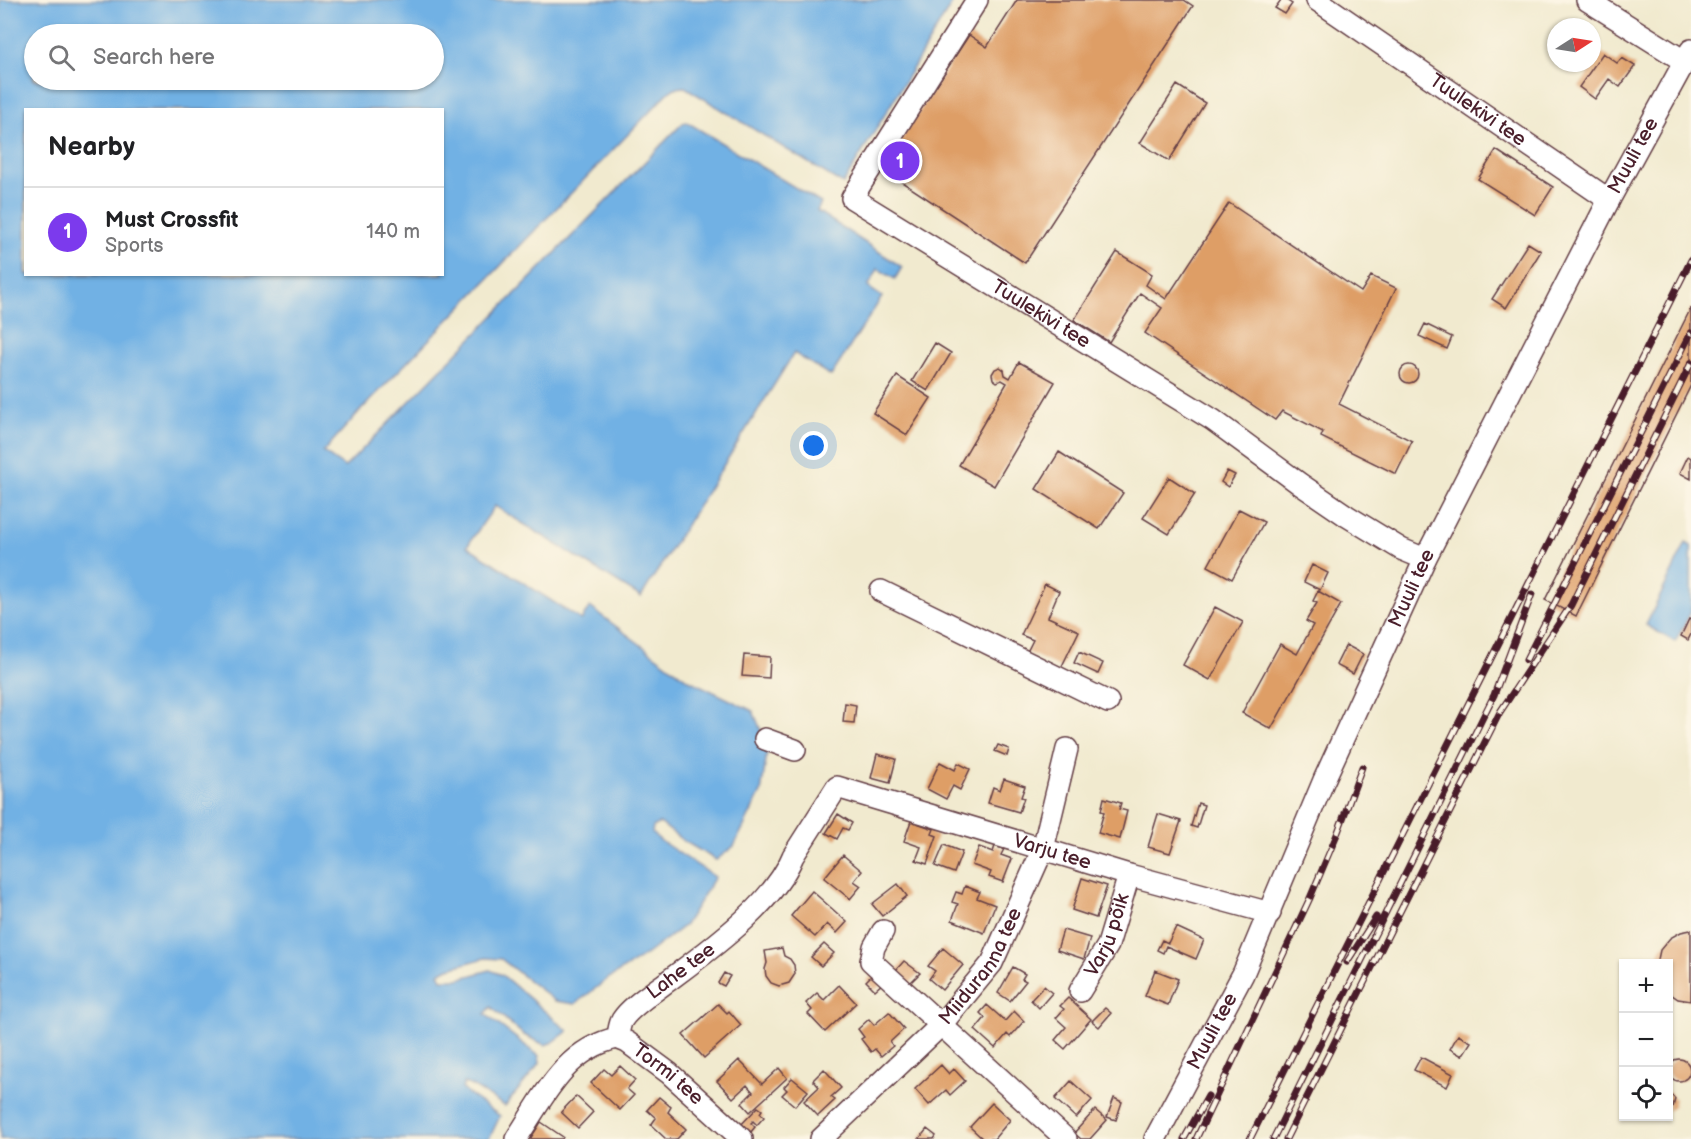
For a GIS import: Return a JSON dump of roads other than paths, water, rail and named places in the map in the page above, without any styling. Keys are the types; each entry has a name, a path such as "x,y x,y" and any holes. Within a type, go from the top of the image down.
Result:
{"street":[{"name":"Tuulekivi tee","path":"977,0 852,198 1213,420 1347,516 1401,549 1425,559"},
{"name":"Tuulekivi tee","path":"1317,0 1610,200"},
{"path":"1587,0 1688,55"},
{"name":"Muuli tee","path":"1155,1139 1243,974 1324,780 1425,559 1610,200 1688,55"},
{"path":"881,591 1108,702"},
{"path":"765,739 795,750"},
{"name":"Miiduranna tee","path":"821,1139 940,1026 992,963 1043,849 1067,748"},
{"name":"Varju tee","path":"837,787 1129,875 1270,913"},
{"name":"Lahe tee","path":"617,1038 622,1020 639,1003 710,949 766,898 789,867 793,856 837,787"},
{"name":"Varju põik","path":"1080,991 1108,945 1129,875"},
{"path":"883,931 874,947 871,961 1066,1139"},
{"path":"516,1139 549,1088 569,1063 600,1041 617,1038"},
{"name":"Tormi tee","path":"617,1038 627,1042 669,1072 742,1139"}],"water":[{"path":"0,0 954,0 843,184 685,87 675,88 669,92 323,452 345,467 683,123 687,122 821,203 817,211 902,267 895,279 878,269 868,287 882,297 831,376 794,353 641,597 495,506 467,546 581,620 590,607 687,679 753,711 768,747 761,792 734,846 716,860 682,840 660,823 653,827 652,833 661,841 715,877 685,925 575,1004 555,1001 501,959 485,958 439,973 442,979 458,979 490,970 502,975 568,1031 545,1045 524,1035 491,1007 485,1014 539,1056 540,1063 505,1106 464,1083 462,1088 467,1093 500,1116 489,1139 0,1139"},
{"path":"1686,543 1691,546 1691,612 1675,642 1646,625"}],"railway":[{"path":"1250,1139 1691,260"},
{"path":"1526,660 1691,333"},
{"path":"1286,1139 1500,712 1571,605 1691,363"},
{"path":"1273,1139 1494,695 1532,594"},
{"path":"1196,1139 1310,898 1362,767"},
{"path":"1347,962 1376,917"},
{"path":"1184,1139 1208,1096"}],"place":[{"name":"Must Crossfit","path":"900,161"}]}
